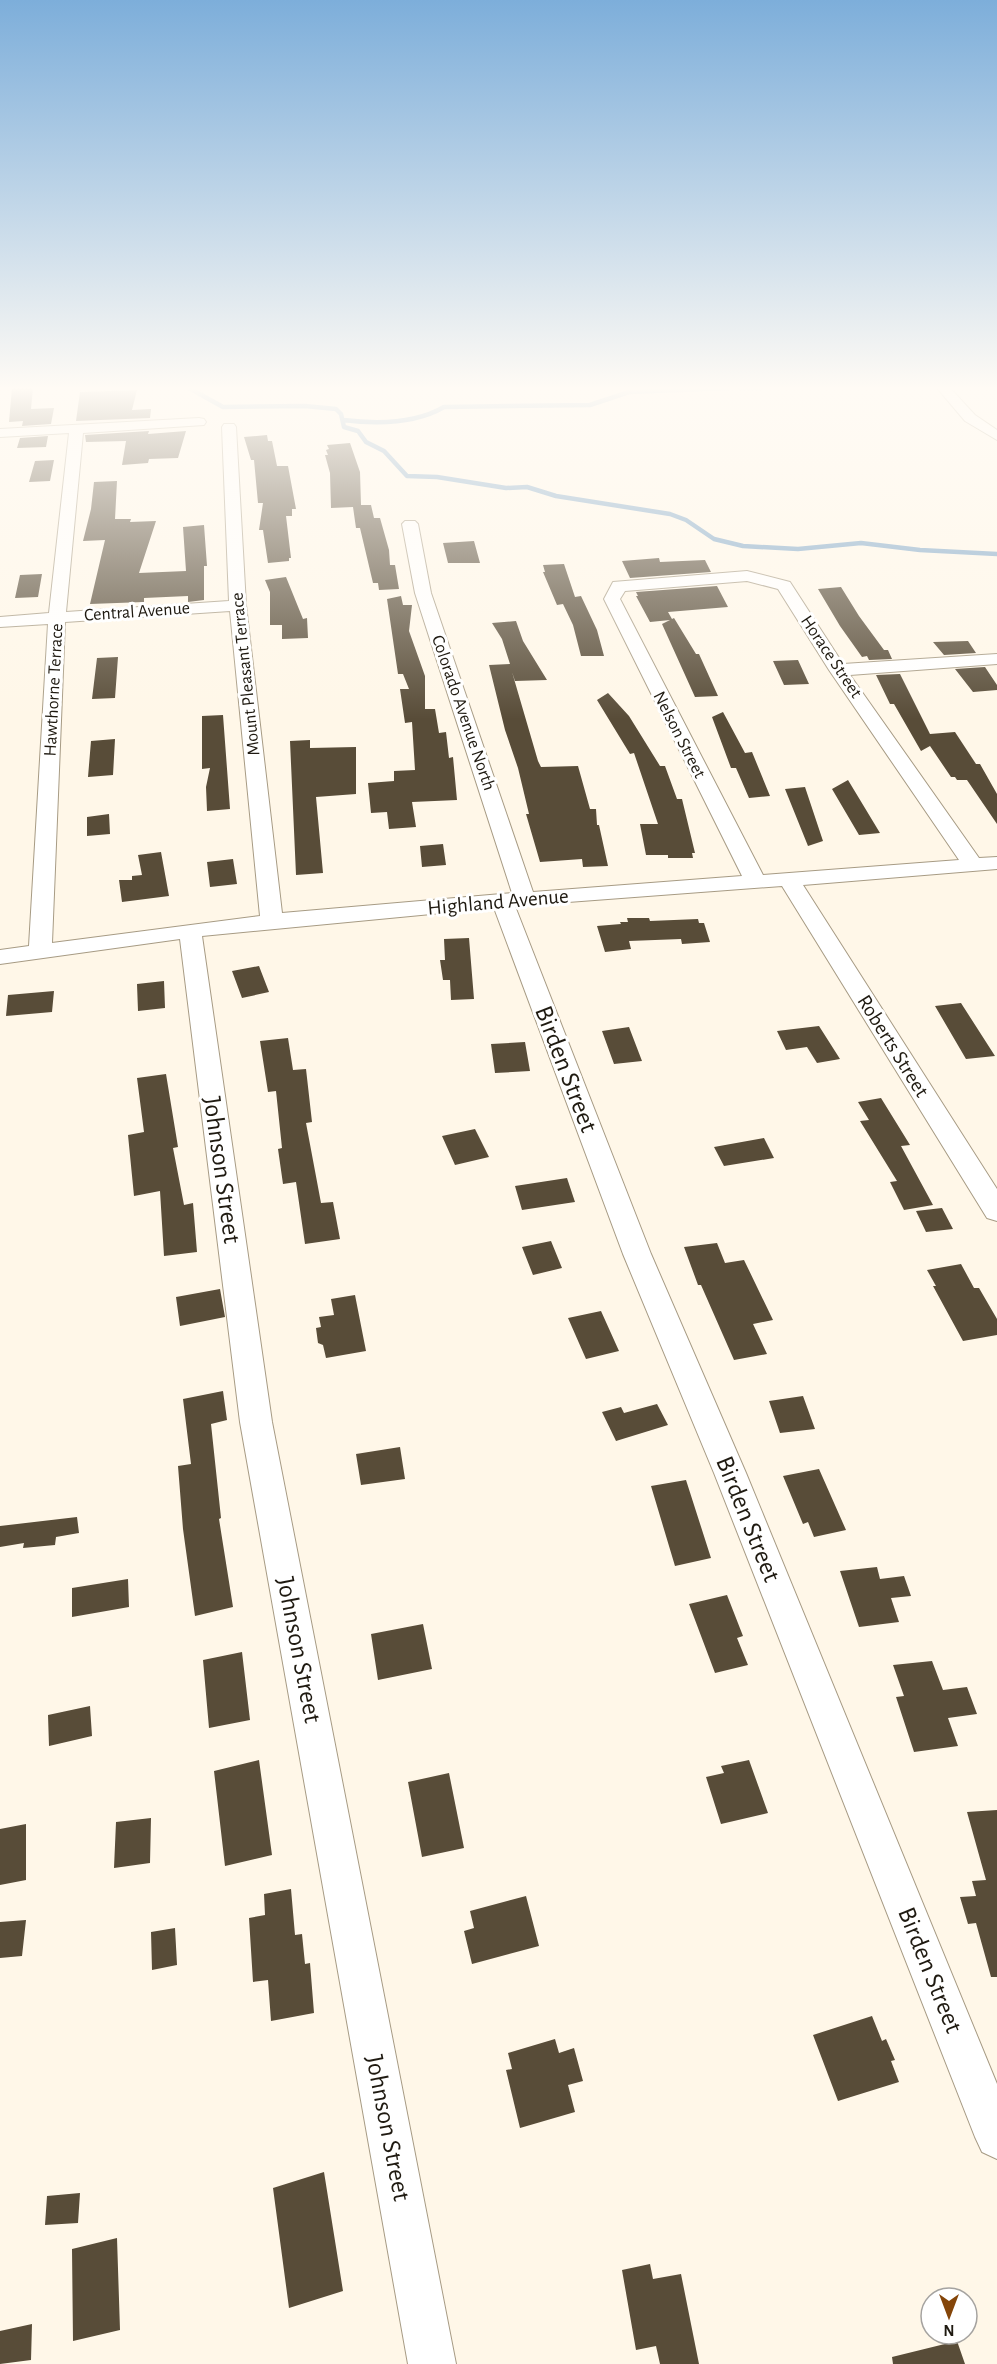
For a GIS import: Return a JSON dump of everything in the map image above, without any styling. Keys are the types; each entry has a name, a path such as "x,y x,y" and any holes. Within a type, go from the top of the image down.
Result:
{"street":[{"name":"Hawthorne Terrace","path":"40,952 57,618 69,498"},
{"name":"Mount Pleasant Terrace","path":"232,498 238,605 272,921"},
{"name":"Colorado Avenue North","path":"410,524 423,593 514,900"},
{"name":"Horace Street","path":"619,586 747,576 784,586 838,670 989,867"},
{"name":"Nelson Street","path":"619,586 612,599 756,883"},
{"name":"Central Avenue","path":"0,622 238,605"},
{"path":"838,670 997,659"},
{"name":"Highland Avenue","path":"0,957 272,921 514,900 989,867"},
{"name":"Roberts Street","path":"790,881 997,1211"},
{"name":"Birden Street","path":"514,900 637,1254 734,1484 997,2137"},
{"name":"Johnson Street","path":"190,932 256,1422 432,2364"}],"building":[{"path":"92,498 116,498 115,519 131,519 130,522 156,521 139,573 186,571 183,527 204,525 207,566 204,566 204,600 188,602 188,596 144,598 144,602 90,604 105,540 83,541"},
{"path":"258,498 294,498 296,509 292,509 292,516 286,516 291,558 289,561 268,563 263,530 259,530 263,503 258,503"},
{"path":"331,498 361,498 361,505 371,505 374,518 380,518 389,550 390,565 395,565 399,589 379,590 378,583 373,583 360,528 356,528 353,507 331,508"},
{"path":"474,541 480,563 448,563 443,543"},
{"path":"659,558 660,562 705,560 711,572 630,578 622,561"},
{"path":"564,564 575,597 581,596 597,630 604,656 581,656 573,625 563,604 557,605 543,572 545,572 543,565"},
{"path":"42,574 38,597 15,598 20,575"},
{"path":"286,577 303,619 307,618 308,638 282,639 282,625 270,625 270,592 265,580"},
{"path":"717,586 728,607 668,612 696,654 699,654 718,696 695,697 662,624 670,620 650,622 636,592"},
{"path":"841,587 859,616 884,650 888,650 892,659 869,660 867,656 862,657 840,626 818,589"},
{"path":"401,596 403,605 412,605 409,631 425,676 425,709 435,709 439,733 446,732 449,758 453,757 457,800 412,802 416,827 389,829 387,812 371,813 368,783 394,781 394,771 415,770 412,722 405,723 400,689 409,689 403,674 398,674 387,599"},
{"path":"516,621 523,641 547,680 515,681 512,672 538,761 541,767 578,766 590,809 596,809 597,825 599,825 608,866 583,867 582,859 540,862 526,814 529,814 518,768 505,730 489,665 510,664 502,639 492,623"},
{"path":"968,641 976,653 944,655 933,642"},
{"path":"118,657 115,698 92,699 97,658"},
{"path":"798,660 809,684 784,685 773,661"},
{"path":"985,667 997,685 997,690 973,692 955,669"},
{"path":"900,674 930,734 955,732 976,764 980,764 997,794 997,824 967,780 957,780 951,777 930,746 921,751 894,704 890,704 876,675"},
{"path":"608,693 629,716 660,766 665,766 677,799 682,799 695,853 692,853 693,858 646,855 640,824 658,824 634,753 630,754 597,700"},
{"path":"723,712 745,753 752,752 770,796 749,798 736,768 731,768 712,717"},
{"path":"223,715 230,809 207,811 206,787 210,768 202,769 202,716"},
{"path":"115,739 113,775 88,777 91,741"},
{"path":"310,740 310,748 356,747 356,794 316,797 323,873 296,875 290,741"},
{"path":"848,780 880,833 859,835 832,789"},
{"path":"805,787 823,841 808,846 785,789"},
{"path":"109,814 110,834 87,836 87,817"},
{"path":"443,844 446,865 422,867 420,846"},
{"path":"161,852 169,896 122,902 119,880 132,880 132,876 142,875 138,855"},
{"path":"233,859 237,884 210,887 207,862"},
{"path":"627,918 649,918 650,921 698,919 699,923 704,923 710,942 682,944 681,939 629,941 631,949 605,952 597,926 621,924 620,922 628,922"},
{"path":"469,938 474,999 451,1000 450,980 443,980 440,960 445,960 444,939"},
{"path":"259,966 269,992 242,998 232,971"},
{"path":"164,981 165,1008 138,1011 137,984"},
{"path":"54,991 52,1012 6,1016 8,995"},
{"path":"961,1003 995,1056 966,1059 935,1006"},
{"path":"819,1026 840,1059 817,1063 807,1047 786,1050 777,1031"},
{"path":"629,1027 642,1061 614,1064 602,1031"},
{"path":"288,1038 293,1070 306,1069 312,1122 306,1123 321,1203 333,1202 340,1239 305,1244 296,1182 283,1184 278,1149 282,1148 276,1091 268,1092 260,1041"},
{"path":"525,1042 530,1071 495,1073 491,1044"},
{"path":"166,1074 178,1147 173,1148 184,1205 193,1203 197,1252 164,1256 160,1191 134,1196 128,1135 144,1132 137,1078"},
{"path":"881,1098 910,1145 901,1146 933,1205 904,1210 890,1182 897,1181 860,1121 869,1120 858,1102"},
{"path":"475,1129 489,1157 455,1165 442,1136"},
{"path":"764,1138 774,1158 724,1166 714,1147"},
{"path":"567,1178 575,1202 522,1210 515,1186"},
{"path":"942,1208 953,1229 926,1232 916,1211"},
{"path":"551,1241 562,1268 533,1275 522,1247"},
{"path":"717,1243 725,1263 744,1260 773,1320 753,1324 767,1354 734,1360 701,1285 698,1285 684,1247"},
{"path":"961,1264 974,1288 979,1288 997,1319 997,1335 963,1341 933,1286 936,1286 927,1270"},
{"path":"220,1289 225,1317 180,1326 176,1297"},
{"path":"355,1295 366,1351 326,1358 323,1345 318,1343 316,1328 321,1327 319,1317 334,1315 331,1299"},
{"path":"601,1311 619,1351 586,1359 568,1318"},
{"path":"223,1391 227,1420 211,1424 221,1518 219,1519 233,1607 195,1616 183,1529 178,1466 191,1464 183,1399"},
{"path":"803,1396 815,1429 780,1433 769,1401"},
{"path":"657,1404 668,1425 616,1441 602,1412 621,1407 624,1413"},
{"path":"400,1447 405,1479 361,1485 356,1454"},
{"path":"819,1469 846,1530 814,1537 808,1522 803,1524 783,1476"},
{"path":"686,1480 711,1558 675,1566 651,1486"},
{"path":"77,1517 79,1533 56,1537 55,1545 23,1548 24,1543 0,1547 0,1526"},
{"path":"877,1567 880,1579 904,1576 911,1596 891,1598 899,1622 859,1627 840,1571"},
{"path":"128,1579 129,1607 72,1617 72,1588"},
{"path":"727,1595 743,1636 737,1638 748,1665 715,1673 689,1604"},
{"path":"423,1624 432,1669 378,1680 371,1634"},
{"path":"242,1652 250,1720 209,1728 203,1660"},
{"path":"932,1661 943,1690 967,1687 977,1714 948,1718 958,1746 914,1752 896,1697 904,1696 893,1665"},
{"path":"90,1706 92,1736 49,1746 48,1715"},
{"path":"259,1760 272,1855 225,1866 214,1771"},
{"path":"749,1760 768,1813 721,1824 706,1777 724,1773 721,1766"},
{"path":"449,1773 464,1848 422,1857 408,1782"},
{"path":"997,1810 997,1977 991,1977 976,1923 968,1924 960,1897 976,1896 972,1881 986,1880 967,1812"},
{"path":"151,1818 150,1863 114,1868 116,1822"},
{"path":"26,1824 26,1880 0,1885 0,1829"},
{"path":"291,1889 295,1935 302,1934 305,1964 310,1963 314,2013 271,2021 268,1980 253,1982 249,1918 265,1915 264,1894"},
{"path":"526,1896 539,1946 472,1964 464,1931 474,1928 470,1911"},
{"path":"26,1920 22,1956 0,1958 0,1922"},
{"path":"175,1928 177,1965 152,1970 151,1932"},
{"path":"872,2016 882,2041 886,2039 895,2060 891,2061 899,2082 838,2101 813,2035"},
{"path":"555,2039 559,2053 574,2048 583,2081 568,2085 575,2112 520,2128 506,2070 512,2069 508,2053"},
{"path":"324,2172 343,2291 289,2308 273,2188"},
{"path":"80,2193 78,2223 45,2225 47,2196"},
{"path":"117,2238 120,2330 73,2341 72,2249"},
{"path":"650,2264 653,2279 681,2274 699,2364 660,2364 656,2346 636,2350 622,2270"},
{"path":"32,2324 31,2360 0,2364 0,2331"},
{"path":"937,2346 959,2346 965,2364 893,2364 892,2357"}],"waterway":[{"path":"571,498 670,514 686,520 714,539 743,546 798,549 861,543 920,550 997,554"}]}
